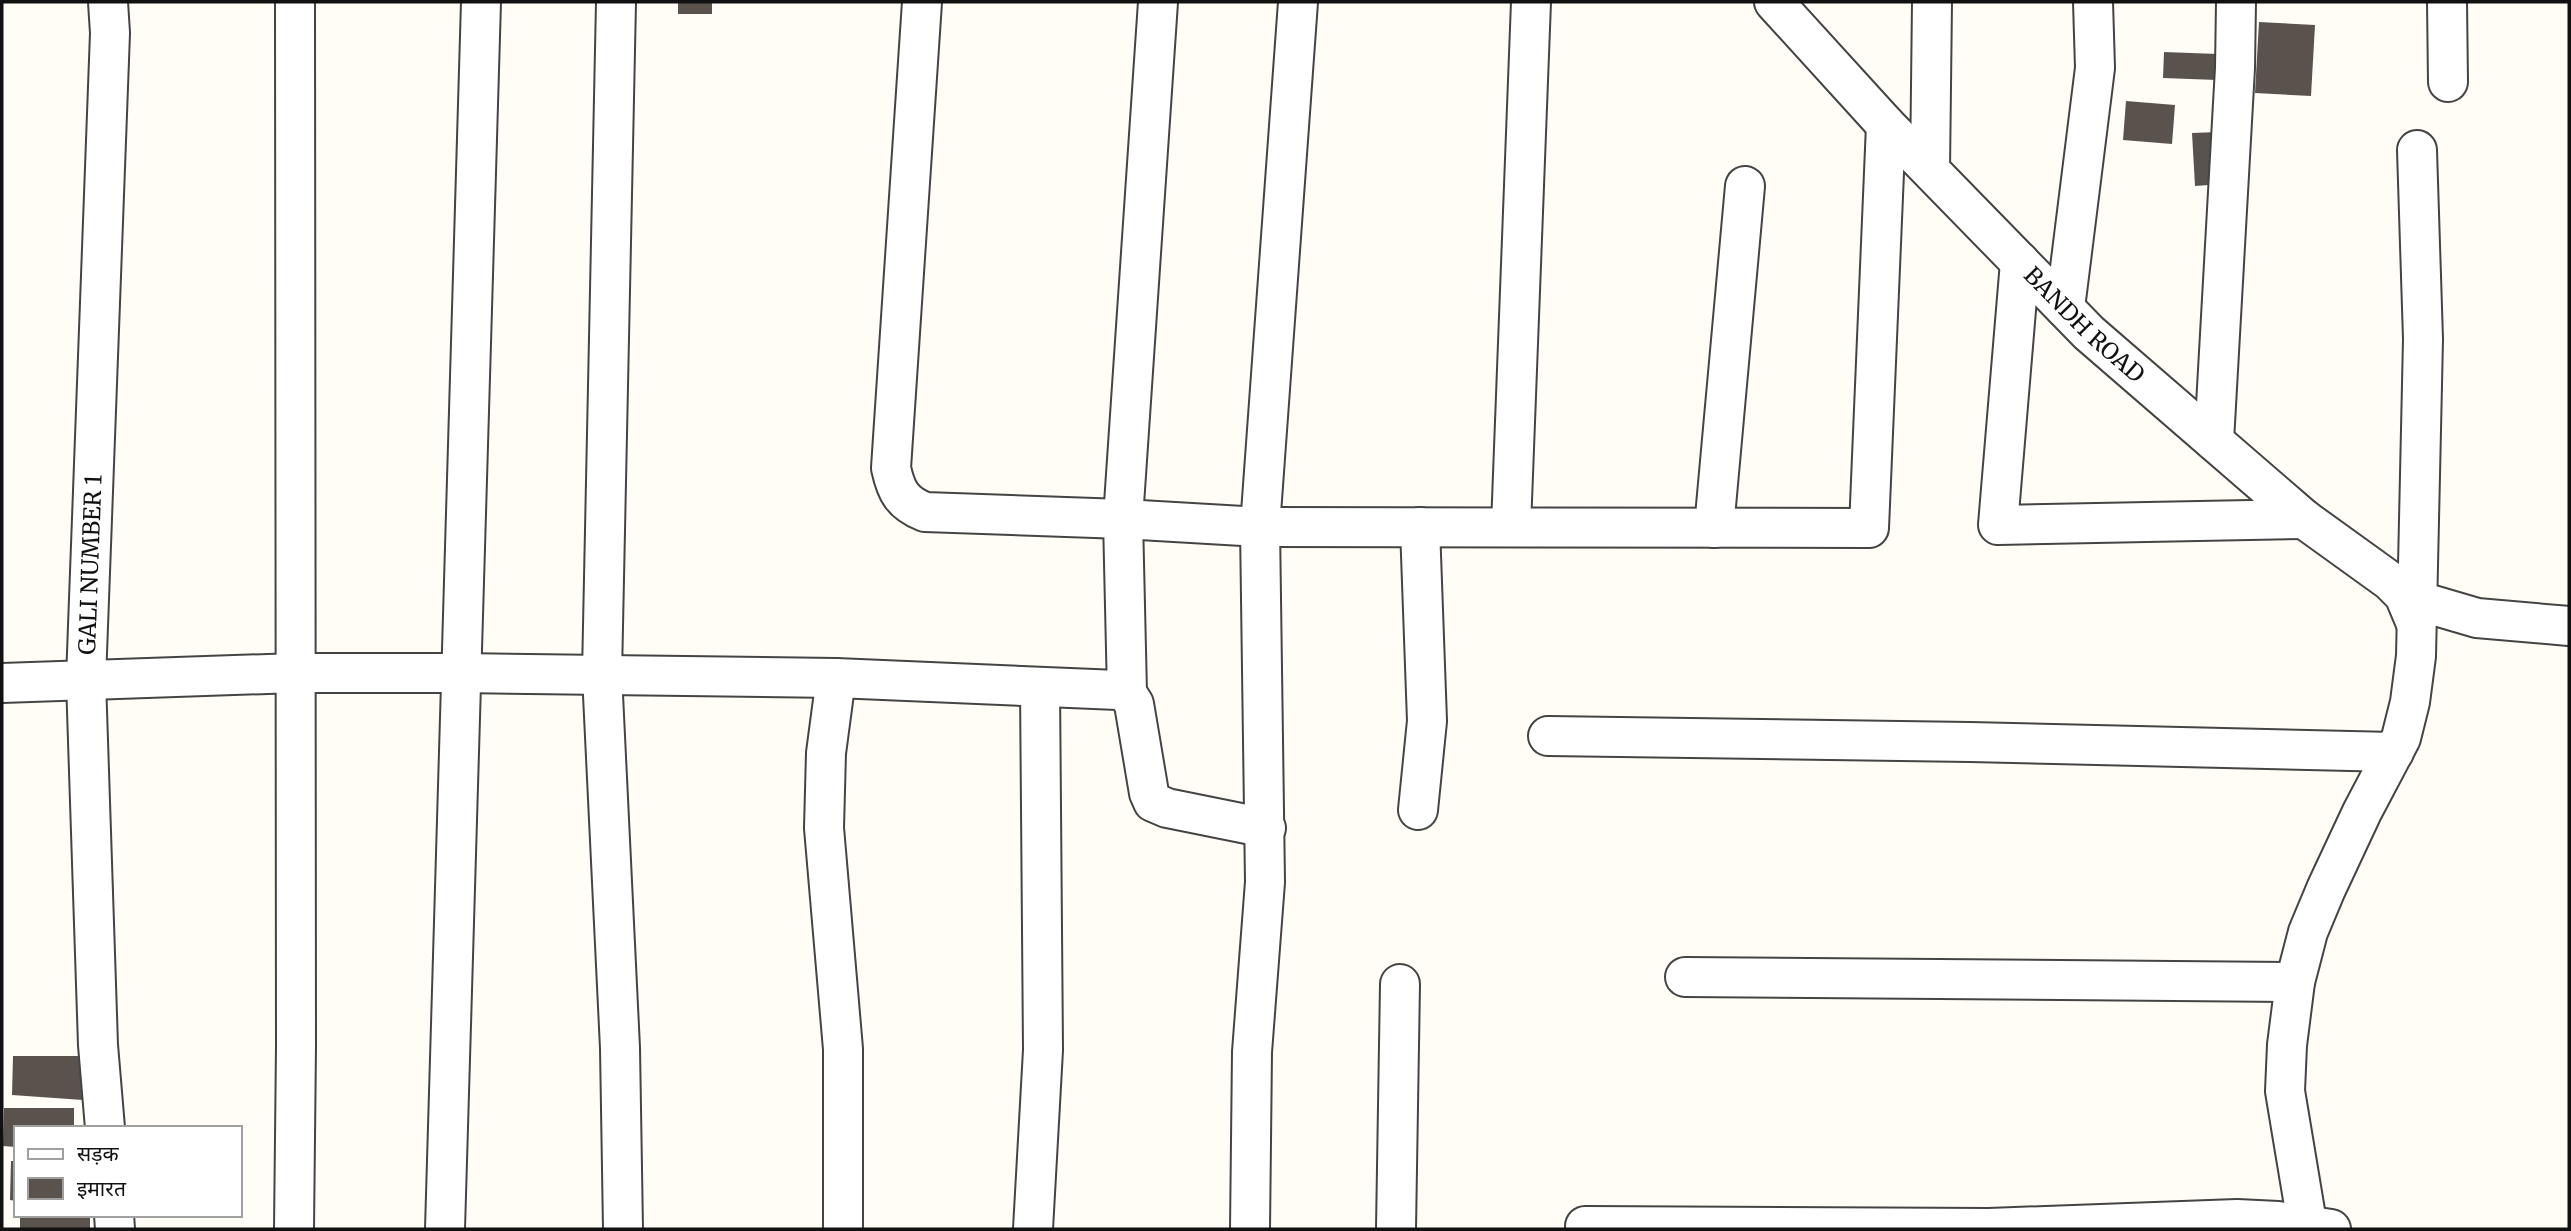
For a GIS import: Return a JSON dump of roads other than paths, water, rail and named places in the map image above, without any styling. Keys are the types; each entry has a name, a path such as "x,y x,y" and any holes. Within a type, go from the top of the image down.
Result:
{"street":[{"name":"GALI NUMBER 1","path":"105,1126 97,1045 86,680 110,33 108,2"},
{"path":"294,1229 295,2"},
{"path":"445,1229 481,2"},
{"path":"616,2 601,674 620,1048 623,1229"},
{"path":"922,2 891,468 895,486 902,499 925,512 1260,527 1870,528 1886,125"},
{"path":"1158,2 1123,519 1127,693 1133,704 1149,793 1153,802 1167,808 1266,828"},
{"path":"1250,1229 1252,1052 1265,882 1266,828 1260,527 1297,2"},
{"path":"1511,527 1531,2"},
{"name":"BANDH ROAD","path":"1774,2 1886,125 2089,333 2304,519 2390,581 2417,611"},
{"path":"1930,169 1932,2"},
{"path":"2065,308 2095,68 2093,2"},
{"path":"2214,441 2235,68 2236,2"},
{"path":"2447,2 2448,82"},
{"path":"1585,1226 1989,1228 2237,1219 2315,1228 2285,1091 2287,1045 2295,982 2308,932 2326,889 2401,738 2410,702 2416,656 2423,339 2417,150"},
{"path":"1714,528 1745,186"},
{"path":"2020,262 1998,525 2304,519"},
{"path":"1418,810 1427,721 1420,527"},
{"path":"2417,611 2569,626"},
{"path":"2,683 296,673 601,674 836,678 1118,690 1127,693"},
{"path":"836,678 827,753 824,828 843,1049 843,1229"},
{"path":"1033,1229 1043,1051 1040,687"},
{"path":"1548,736 2395,752"},
{"path":"1685,976 2295,982"},
{"path":"1396,1229 1400,984"}]}
